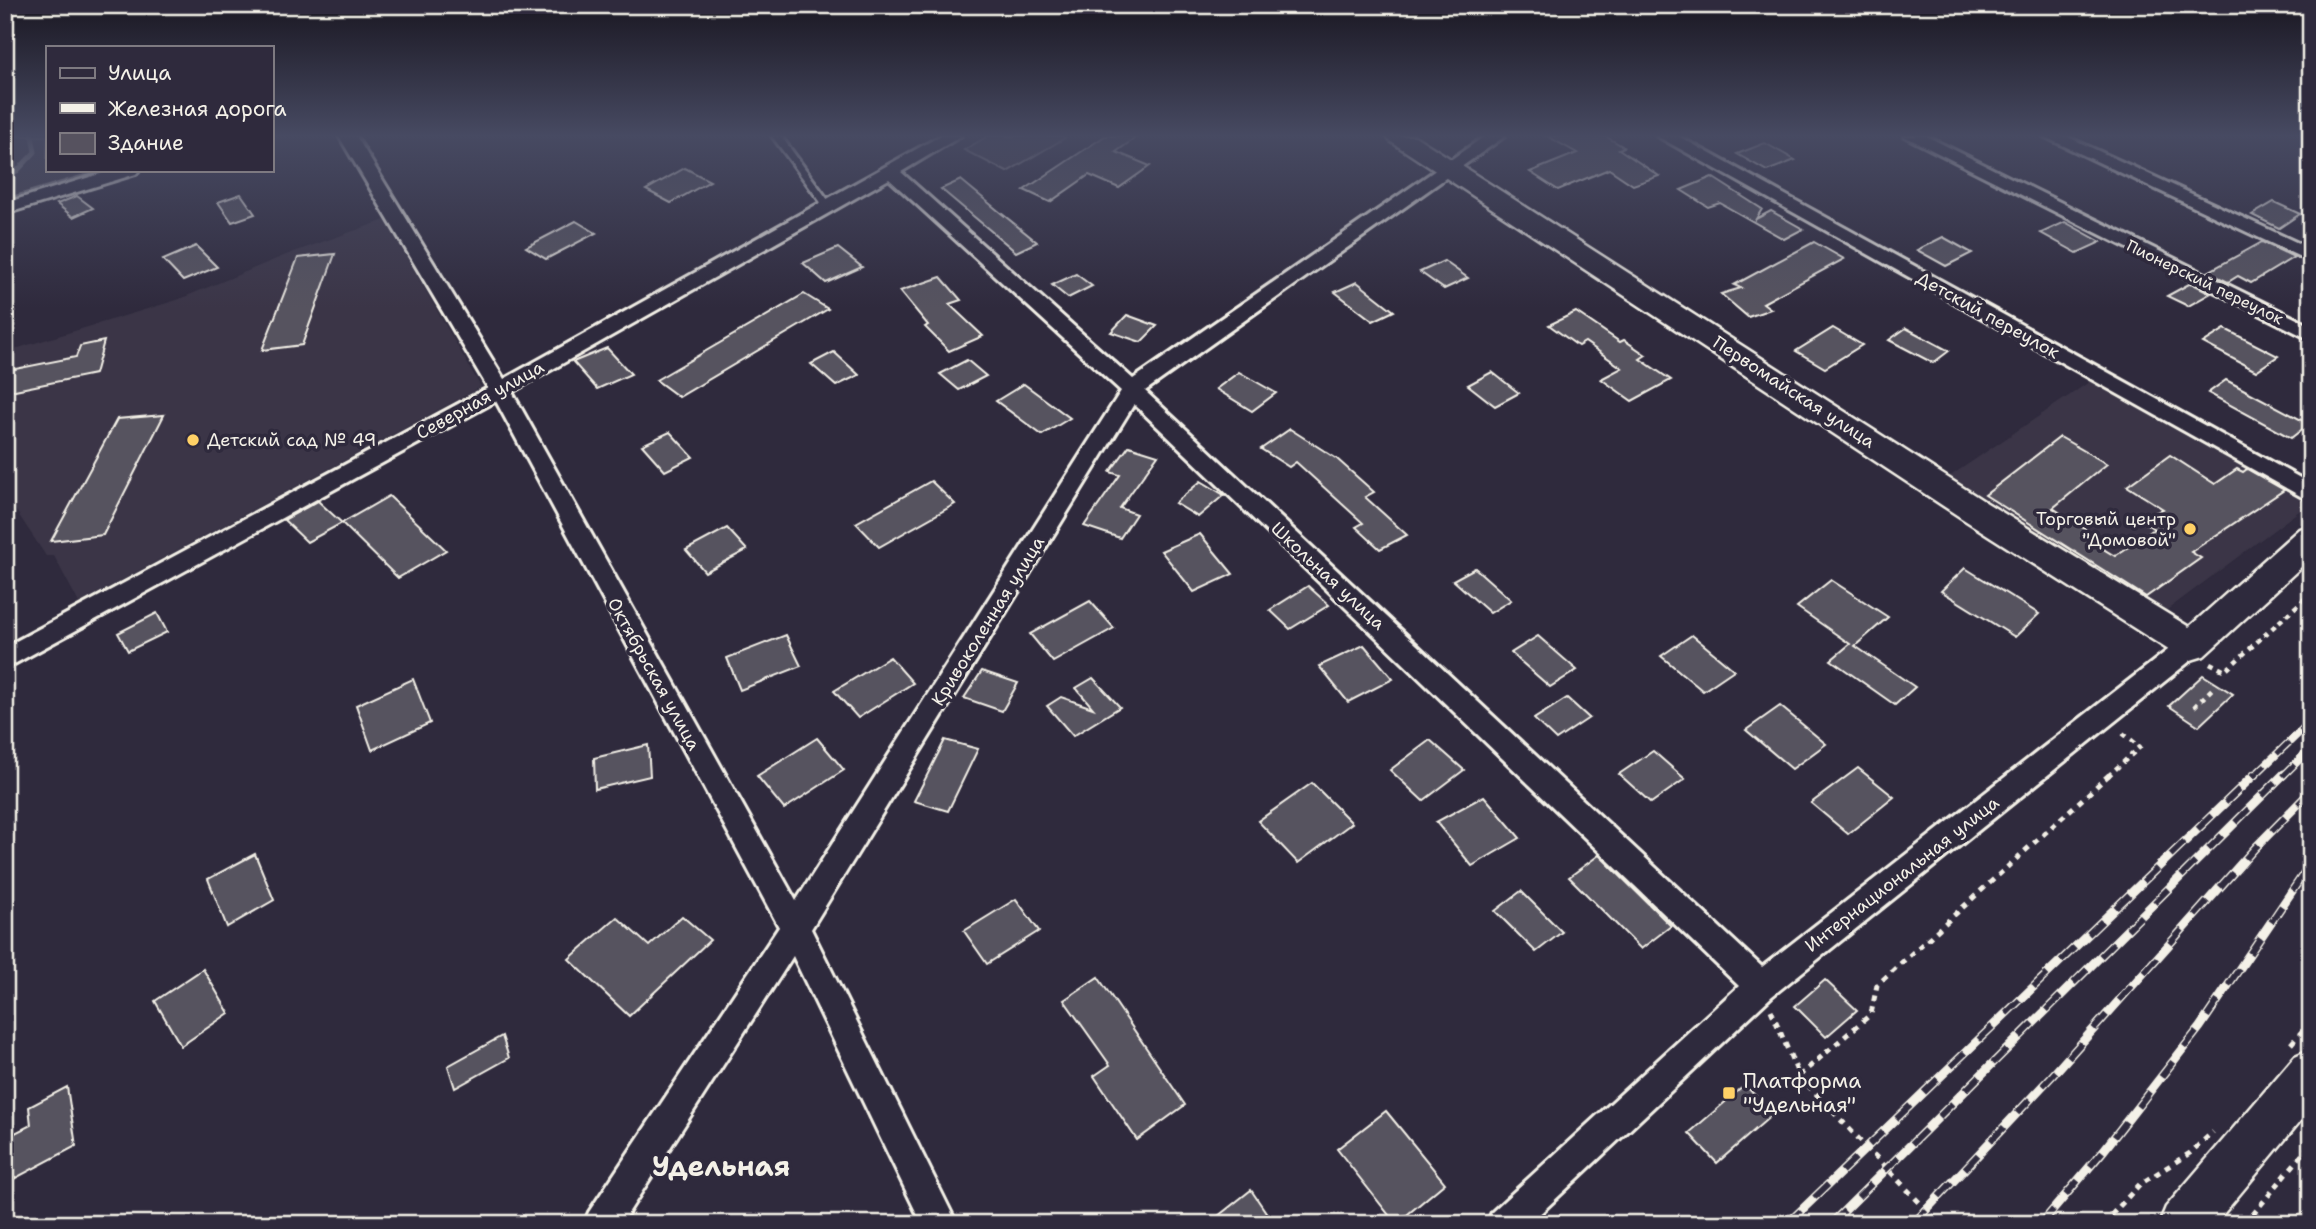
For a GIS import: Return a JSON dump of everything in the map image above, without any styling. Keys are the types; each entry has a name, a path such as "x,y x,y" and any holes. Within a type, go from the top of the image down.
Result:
{"main road":[{"name":"Первомайская улица","path":"1488,193 1975,511 2197,652"},
{"name":"Интернациональная улица","path":"2197,652 2311,537"},
{"path":"2183,1224 2305,1067"}],"street":[{"path":"5,209 55,193"},
{"name":"Октябрьская улица","path":"382,193 500,390 795,928 940,1224"},
{"name":"Северная улица","path":"5,659 500,390 850,193"},
{"name":"Школьная улица","path":"915,193 1132,390 1761,986"},
{"name":"Кривоколенная улица","path":"601,1224 795,928 1132,390 1416,193"},
{"name":"Детский переулок","path":"1768,193 2311,494"},
{"name":"Пионерский переулок","path":"2028,193 2311,334"},
{"path":"2175,193 2311,256"},
{"name":"Интернациональная улица","path":"1504,1224 1761,986 2197,652"}],"lane":[{"path":"818,193 828,206"}],"path":[{"path":"2197,652 2225,671 2311,593"},
{"path":"2194,707 2212,689"},
{"path":"1799,1076 1871,1014 1877,985 2140,747 2119,732 2129,724"},
{"path":"1761,986 1799,1076 1940,1224"},
{"path":"2305,1067 2311,1021"},
{"path":"2103,1224 2140,1184 2190,1153 2215,1129"},
{"path":"2245,1224 2311,1144"}],"shaded area":[{"path":"5,193 24,193 5,199"},
{"name":"Детский сад № 49","path":"385,220 481,387 79,603 54,556 46,556 5,494 5,352 177,300 291,253"},
{"path":"2107,370 2311,480 2311,502 2163,613 1949,477"}],"building":[{"path":"652,193 688,193 671,203"},
{"path":"946,193 977,193 1037,242 1016,252"},
{"path":"1031,193 1062,193 1050,202"},
{"path":"1686,193 1738,193 1762,209 1756,219 1771,211 1803,229 1784,239 1720,203 1708,207"},
{"path":"241,194 255,214 232,222 218,202"},
{"path":"77,196 93,208 73,217 57,204"},
{"path":"2274,202 2300,214 2279,228 2252,215"},
{"path":"576,221 596,233 546,259 526,247"},
{"path":"2065,222 2101,242 2077,253 2041,233"},
{"path":"1943,237 1972,253 1946,266 1917,250"},
{"path":"1814,242 1844,259 1763,303 1771,309 1748,317 1721,294 1741,288 1734,285"},
{"path":"2262,242 2294,257 2251,283 2238,276 2228,282 2208,272"},
{"path":"196,246 217,267 183,281 163,260"},
{"path":"838,248 862,267 826,283 803,263"},
{"path":"335,254 302,345 262,350 298,258"},
{"path":"1444,261 1468,278 1444,289 1420,272"},
{"path":"1076,274 1092,286 1068,298 1052,285"},
{"path":"941,277 961,300 949,304 983,336 949,351 925,327 928,325 900,291"},
{"path":"1357,282 1394,311 1373,321 1335,292"},
{"path":"2191,283 2211,293 2188,306 2167,296"},
{"path":"804,294 828,309 679,397 656,380"},
{"path":"1576,312 1620,342 1624,340 1646,355 1640,359 1671,380 1632,401 1601,379 1622,368 1585,342 1578,346 1549,325"},
{"path":"1127,315 1157,326 1141,342 1111,332"},
{"path":"1833,328 1862,345 1825,368 1796,351"},
{"path":"1906,328 1949,351 1933,363 1889,340"},
{"path":"2225,329 2278,356 2256,371 2203,343"},
{"path":"104,341 95,374 5,392 5,371 76,357 80,346"},
{"path":"607,348 631,374 597,389 573,362"},
{"path":"834,352 859,375 836,386 811,364"},
{"path":"967,360 986,376 959,390 940,374"},
{"path":"1239,372 1276,393 1252,411 1216,389"},
{"path":"1492,372 1519,393 1495,406 1468,385"},
{"path":"2226,380 2309,424 2291,438 2208,393"},
{"path":"1024,384 1070,418 1042,435 996,401"},
{"path":"164,415 103,535 51,541 117,419"},
{"path":"1290,429 1337,459 1374,492 1365,497 1407,535 1380,549 1356,527 1363,523 1296,462 1289,467 1261,449"},
{"path":"670,432 693,457 665,471 642,445"},
{"name":"Торговый центр \"Домовой\"","path":"2060,437 2107,464 2053,508 2088,531 2082,536 2115,556 2154,529 2141,520 2163,509 2127,486 2170,455 2215,484 2237,469 2243,472 2247,469 2284,490 2191,552 2201,558 2146,597 1985,495"},
{"path":"1129,446 1158,455 1120,508 1136,514 1120,538 1084,526 1120,475 1110,472"},
{"path":"931,481 955,504 879,547 856,523"},
{"path":"1201,481 1224,495 1198,517 1175,503"},
{"path":"389,496 446,550 398,578 342,523"},
{"path":"318,501 342,523 307,542 284,520"},
{"path":"727,528 747,550 705,572 686,550"},
{"path":"1200,534 1233,574 1194,592 1161,551"},
{"path":"1475,568 1511,600 1490,613 1453,580"},
{"path":"1965,568 2039,614 2015,637 1941,591"},
{"path":"1831,580 1888,617 1855,646 1915,687 1895,705 1831,660 1850,644 1797,607"},
{"path":"1308,586 1329,605 1290,629 1270,610"},
{"path":"1090,601 1114,628 1053,662 1030,634"},
{"path":"157,613 167,632 128,651 118,633"},
{"path":"786,635 801,666 740,690 727,658"},
{"path":"1692,635 1734,670 1703,691 1661,656"},
{"path":"1538,636 1577,670 1550,687 1511,653"},
{"path":"1364,645 1393,679 1348,702 1319,666"},
{"path":"890,657 913,683 858,718 834,691"},
{"path":"982,671 1018,683 1002,711 964,698"},
{"path":"2203,675 2233,694 2199,726 2169,706"},
{"path":"1093,678 1120,707 1073,736 1047,706 1061,697 1093,708 1076,688"},
{"path":"413,679 430,723 372,750 356,705"},
{"path":"1567,698 1589,718 1556,740 1534,719"},
{"path":"1780,706 1826,744 1792,769 1746,730"},
{"path":"817,738 844,770 784,809 757,776"},
{"path":"945,740 978,749 948,811 914,801"},
{"path":"1430,740 1464,770 1423,801 1390,770"},
{"path":"648,745 650,776 595,789 594,758"},
{"path":"1653,751 1685,779 1651,803 1619,774"},
{"path":"1858,768 1894,797 1848,834 1811,803"},
{"path":"1312,783 1352,823 1298,863 1258,821"},
{"path":"1484,796 1520,838 1472,866 1436,822"},
{"path":"255,854 274,900 227,927 208,879"},
{"path":"1599,855 1671,926 1641,949 1569,877"},
{"path":"1521,891 1562,932 1536,952 1495,911"},
{"path":"1016,899 1039,931 987,964 964,931"},
{"path":"682,916 710,940 629,1016 569,959 617,917 649,946"},
{"path":"203,969 229,1013 181,1046 155,1001"},
{"path":"1098,977 1185,1105 1137,1140 1094,1076 1110,1065 1064,1000"},
{"path":"1825,980 1857,1010 1826,1037 1795,1006"},
{"path":"502,1036 509,1058 455,1088 448,1066"},
{"path":"1745,1085 1773,1114 1717,1163 1689,1133"},
{"path":"67,1087 76,1146 12,1180 7,1137 31,1125 29,1107"},
{"path":"1386,1111 1445,1183 1396,1224 1337,1149"},
{"path":"1251,1190 1274,1224 1208,1224"}],"railway":[{"path":"2254,776 2311,721"},
{"path":"2283,776 2311,748"},
{"path":"1787,1224 2255,774"},
{"path":"1831,1224 2284,774"},
{"path":"1913,1224 2051,1077 2255,848 2311,791"},
{"path":"2041,1224 2104,1150 2200,1027 2311,863"}],"place":[{"name":"Детский сад № 49","path":"193,440"},
{"name":"Торговый центр \"Домовой\"","path":"2190,529"},
{"name":"Платформа \"Удельная\"","path":"1729,1093"}],"district":[{"name":"Удельная","path":"721,1166"}]}
